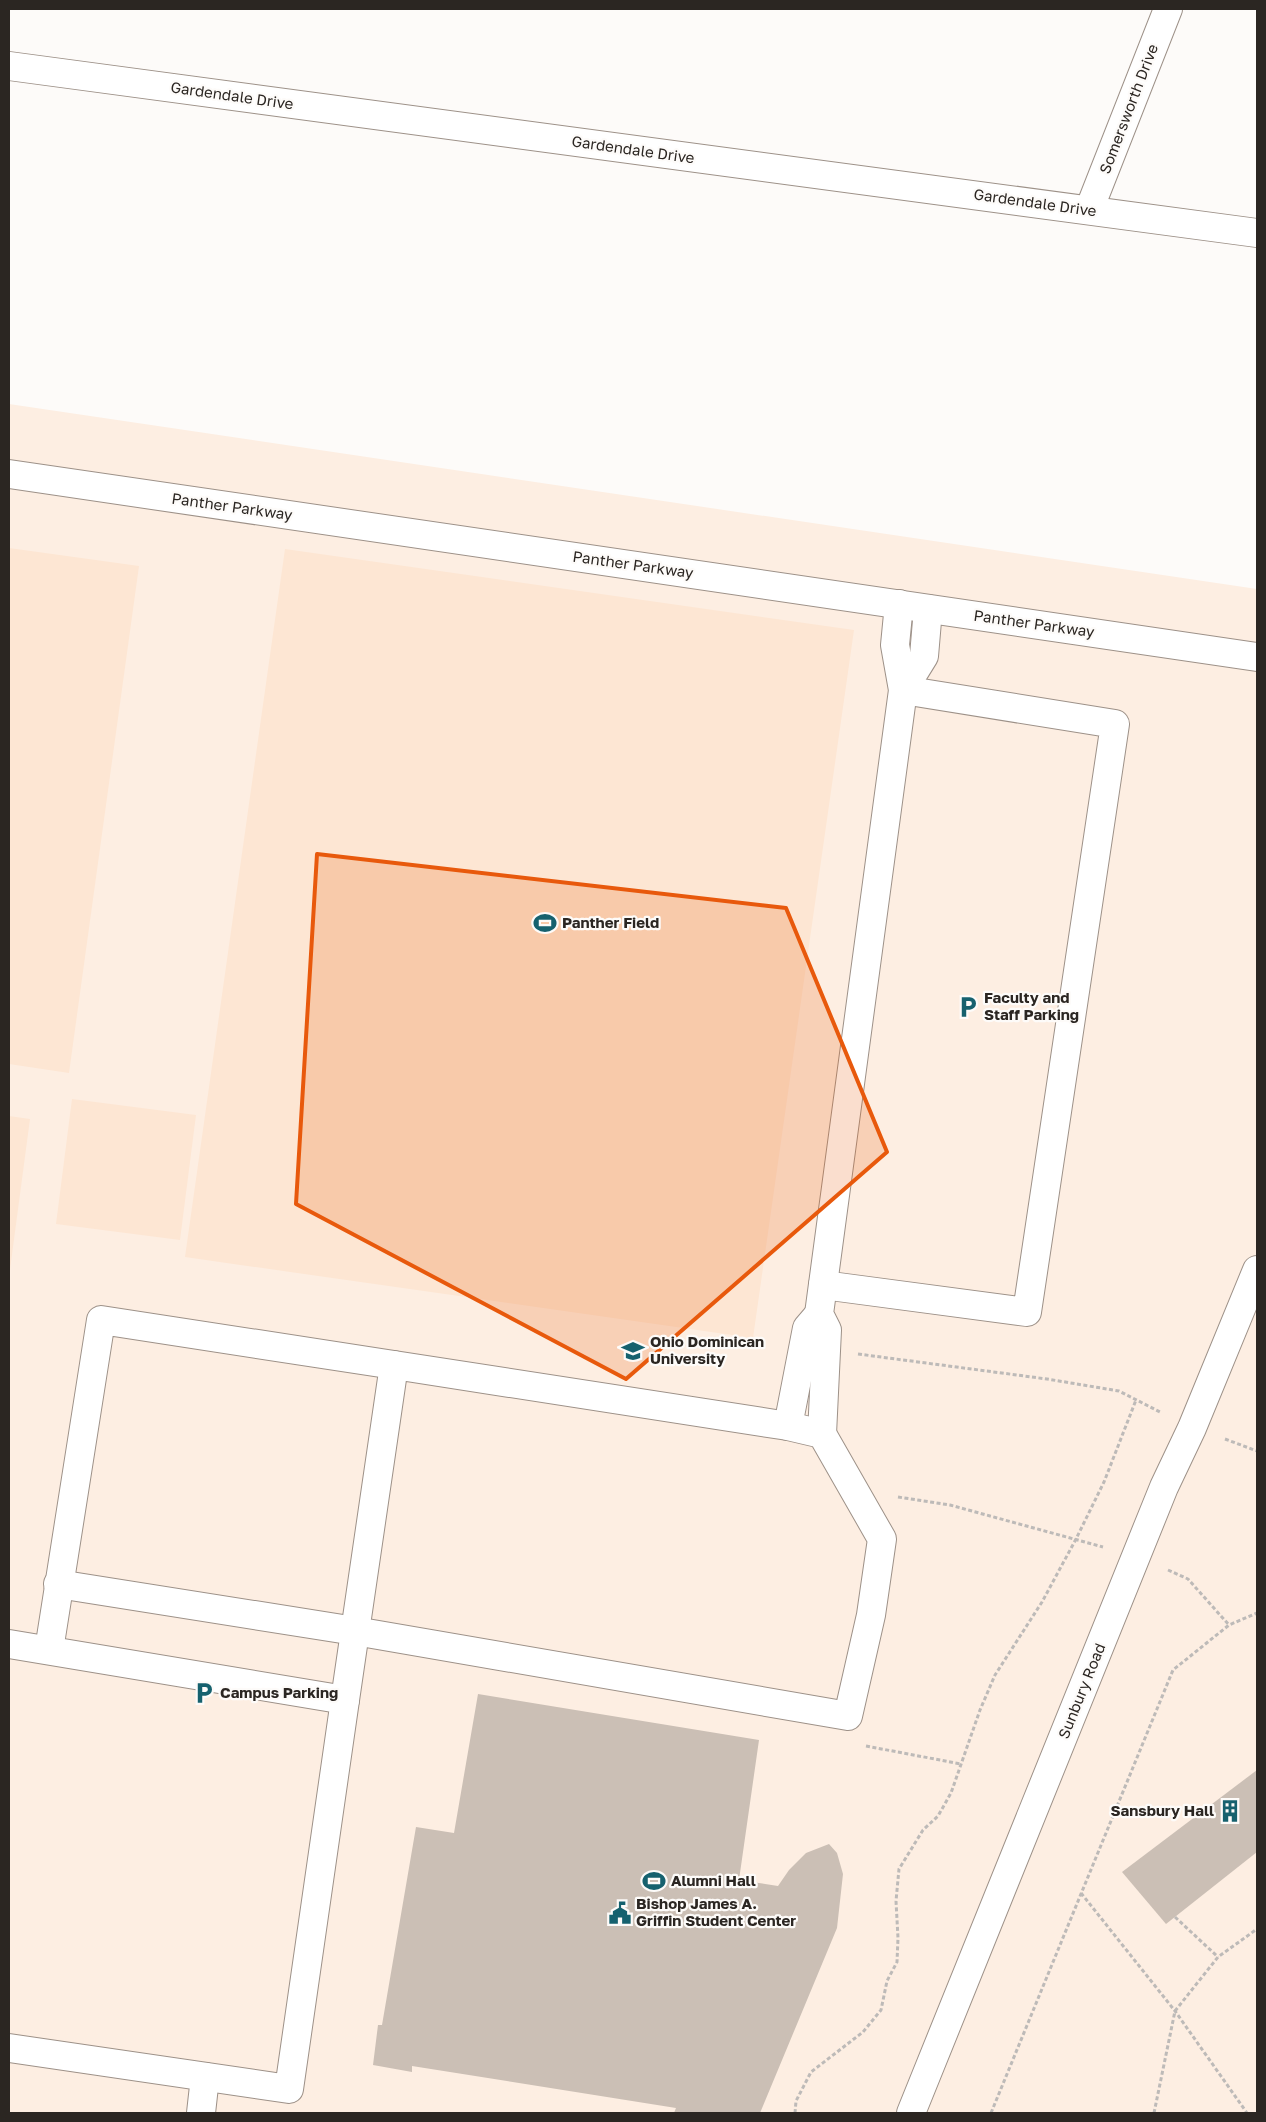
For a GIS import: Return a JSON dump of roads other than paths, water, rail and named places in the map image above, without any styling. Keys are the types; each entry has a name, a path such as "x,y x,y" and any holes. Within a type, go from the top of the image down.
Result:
{"street":[{"name":"Somersworth Drive","path":"1089,210 1168,9"},
{"name":"Gardendale Drive","path":"9,66 1257,233"},
{"name":"Panther Parkway","path":"9,474 1257,657"},
{"path":"788,1426 807,1328 819,1314 823,1285 903,690 895,645 899,604"},
{"path":"903,690 924,656 928,609"},
{"path":"823,1285 1027,1312 1115,724 903,690"},
{"name":"Sunbury Road","path":"911,2113 1164,1487 1192,1428 1257,1270"},
{"path":"58,1584 355,1631 848,1716 871,1615 882,1539 822,1434 827,1330 819,1314"},
{"path":"49,1650 101,1320 788,1426 822,1434"},
{"path":"9,2048 289,2089 394,1365"},
{"path":"9,1644 344,1700"},
{"path":"201,2113 206,2077"}],"place":[{"name":"Panther Field","path":"545,923"},
{"name":"Faculty and Staff Parking","path":"968,1007"},
{"name":"Ohio Dominican University","path":"633,1351"},
{"name":"Campus Parking","path":"204,1693"},
{"name":"Sansbury Hall","path":"1230,1811"},
{"name":"Alumni Hall","path":"654,1881"},
{"name":"Bishop James A. Griffin Student Center","path":"620,1913"}]}
